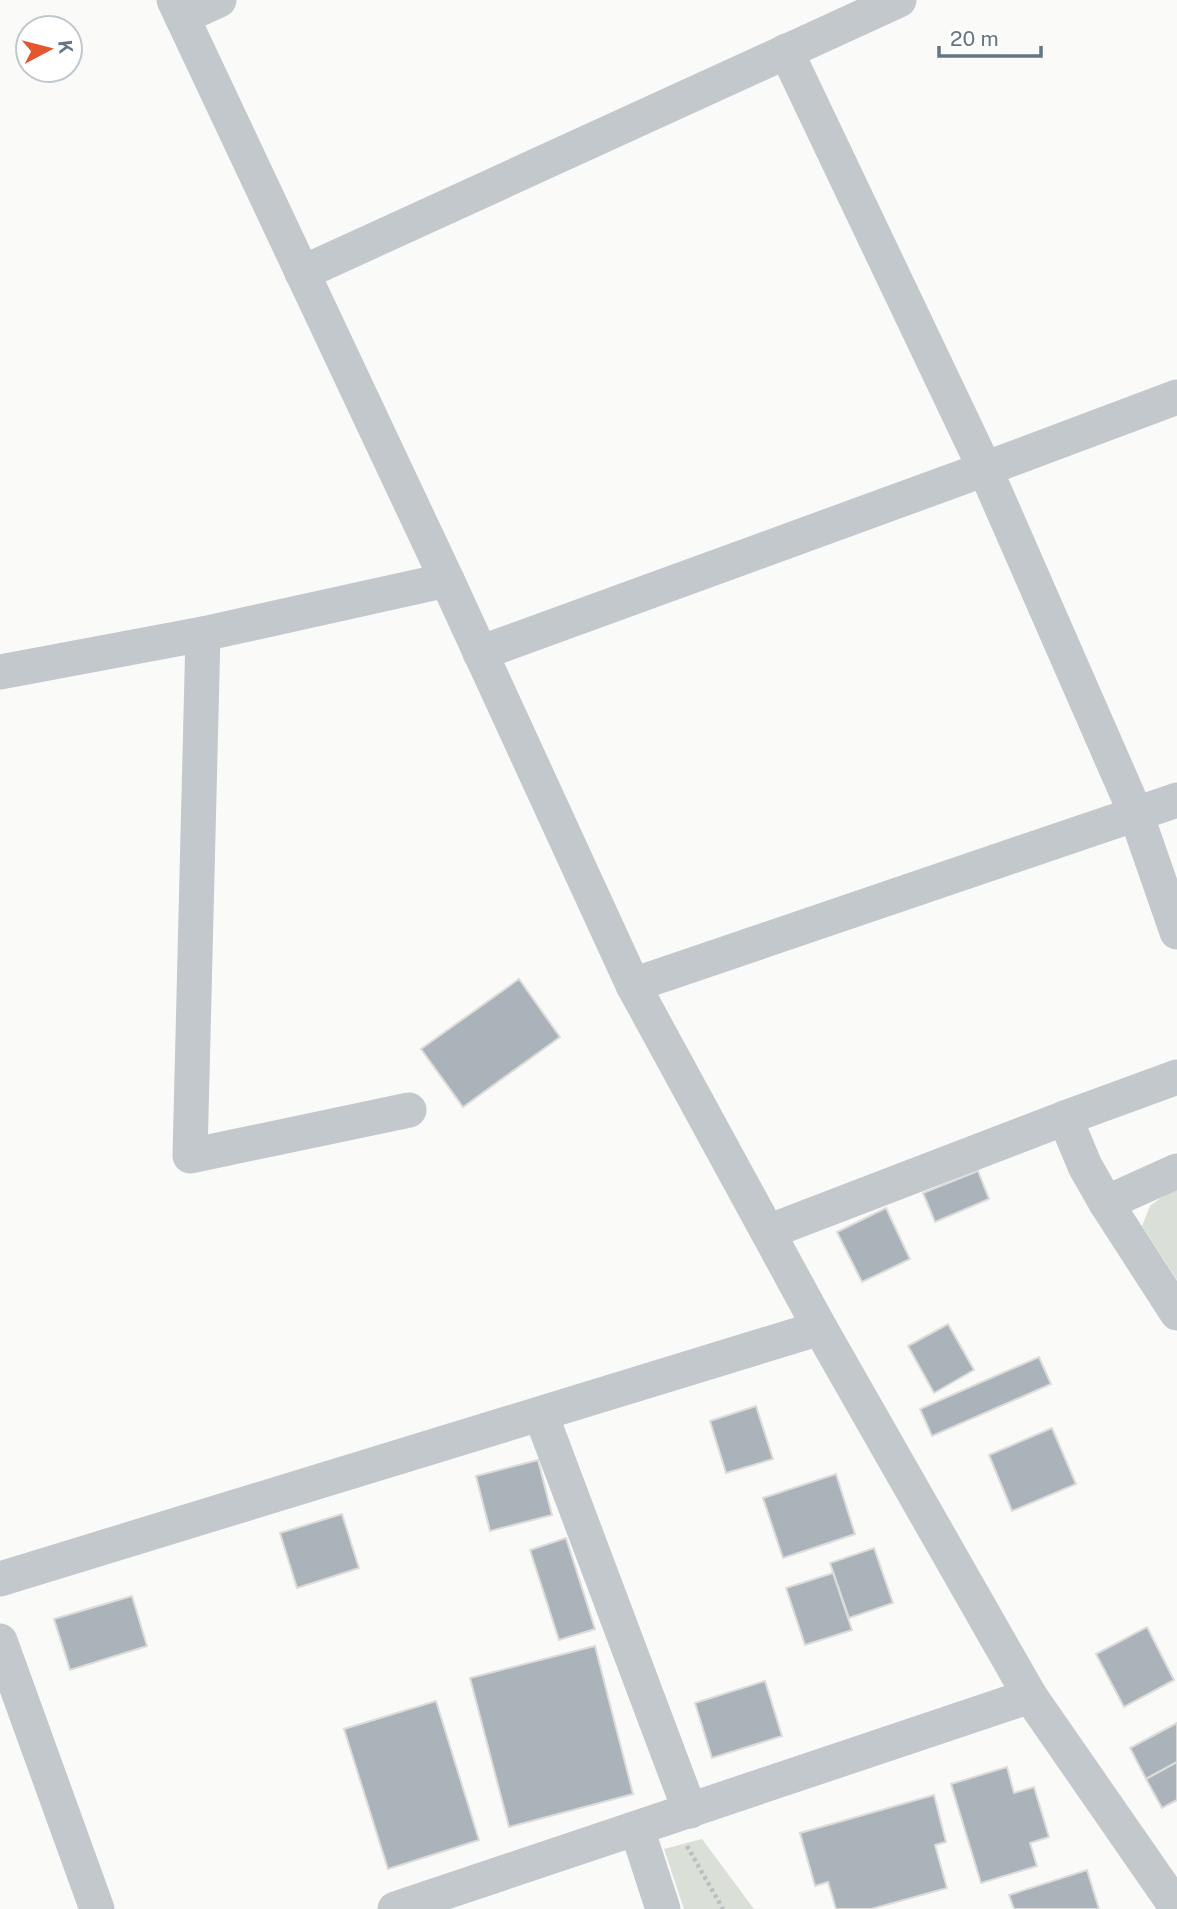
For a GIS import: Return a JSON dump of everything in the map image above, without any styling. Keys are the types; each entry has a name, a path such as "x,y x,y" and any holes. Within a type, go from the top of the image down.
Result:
{"street":[{"path":"219,0 178,9 447,580 633,985 820,1328 1030,1696 1177,1908"},
{"path":"302,273 900,0"},
{"path":"786,51 985,469 1136,814 1177,932"},
{"path":"480,653 1177,397"},
{"path":"0,672 203,634 447,580"},
{"path":"203,634 190,1156 409,1110"},
{"path":"633,985 1177,800"},
{"path":"768,1232 1177,1077"},
{"path":"1065,1118 1085,1166 1106,1203 1177,1313"},
{"path":"1106,1203 1177,1171"},
{"path":"0,1579 820,1328"},
{"path":"541,1415 681,1814"},
{"path":"0,1641 97,1909"},
{"path":"395,1909 1030,1696"},
{"path":"637,1829 663,1909"}],"path":[{"path":"681,1814 723,1909"}],"shaded area":[{"path":"1177,1185 1177,1280 1142,1226 1150,1206"},
{"path":"702,1839 754,1909 684,1909 664,1849"}],"building":[{"path":"519,979 560,1037 463,1107 421,1049"},
{"path":"978,1171 989,1199 935,1222 923,1193"},
{"path":"886,1208 910,1259 862,1282 837,1232"},
{"path":"948,1324 974,1370 934,1393 908,1346"},
{"path":"1039,1357 1051,1384 932,1436 920,1409"},
{"path":"756,1406 773,1459 726,1473 710,1421"},
{"path":"1052,1428 1076,1484 1012,1511 989,1455"},
{"path":"538,1460 552,1515 490,1531 476,1476"},
{"path":"836,1474 855,1534 783,1558 763,1498"},
{"path":"342,1514 359,1568 297,1588 280,1533"},
{"path":"566,1538 595,1629 559,1640 530,1550"},
{"path":"874,1548 893,1603 849,1618 830,1563"},
{"path":"833,1573 852,1630 805,1645 786,1588"},
{"path":"132,1596 147,1646 70,1670 54,1619"},
{"path":"1147,1627 1174,1680 1124,1707 1096,1654"},
{"path":"595,1646 633,1794 509,1827 470,1678"},
{"path":"765,1681 782,1736 712,1758 695,1703"},
{"path":"436,1701 479,1840 388,1869 344,1729"},
{"path":"1177,1723 1177,1762 1146,1779 1130,1748"},
{"path":"1177,1762 1177,1800 1162,1808 1146,1779"},
{"path":"1007,1767 1014,1793 1034,1787 1049,1837 1030,1843 1037,1866 981,1883 951,1784"},
{"path":"934,1795 946,1842 935,1845 947,1888 871,1909 836,1909 828,1882 815,1886 800,1833"},
{"path":"1087,1870 1099,1909 1014,1909 1009,1895"}]}
